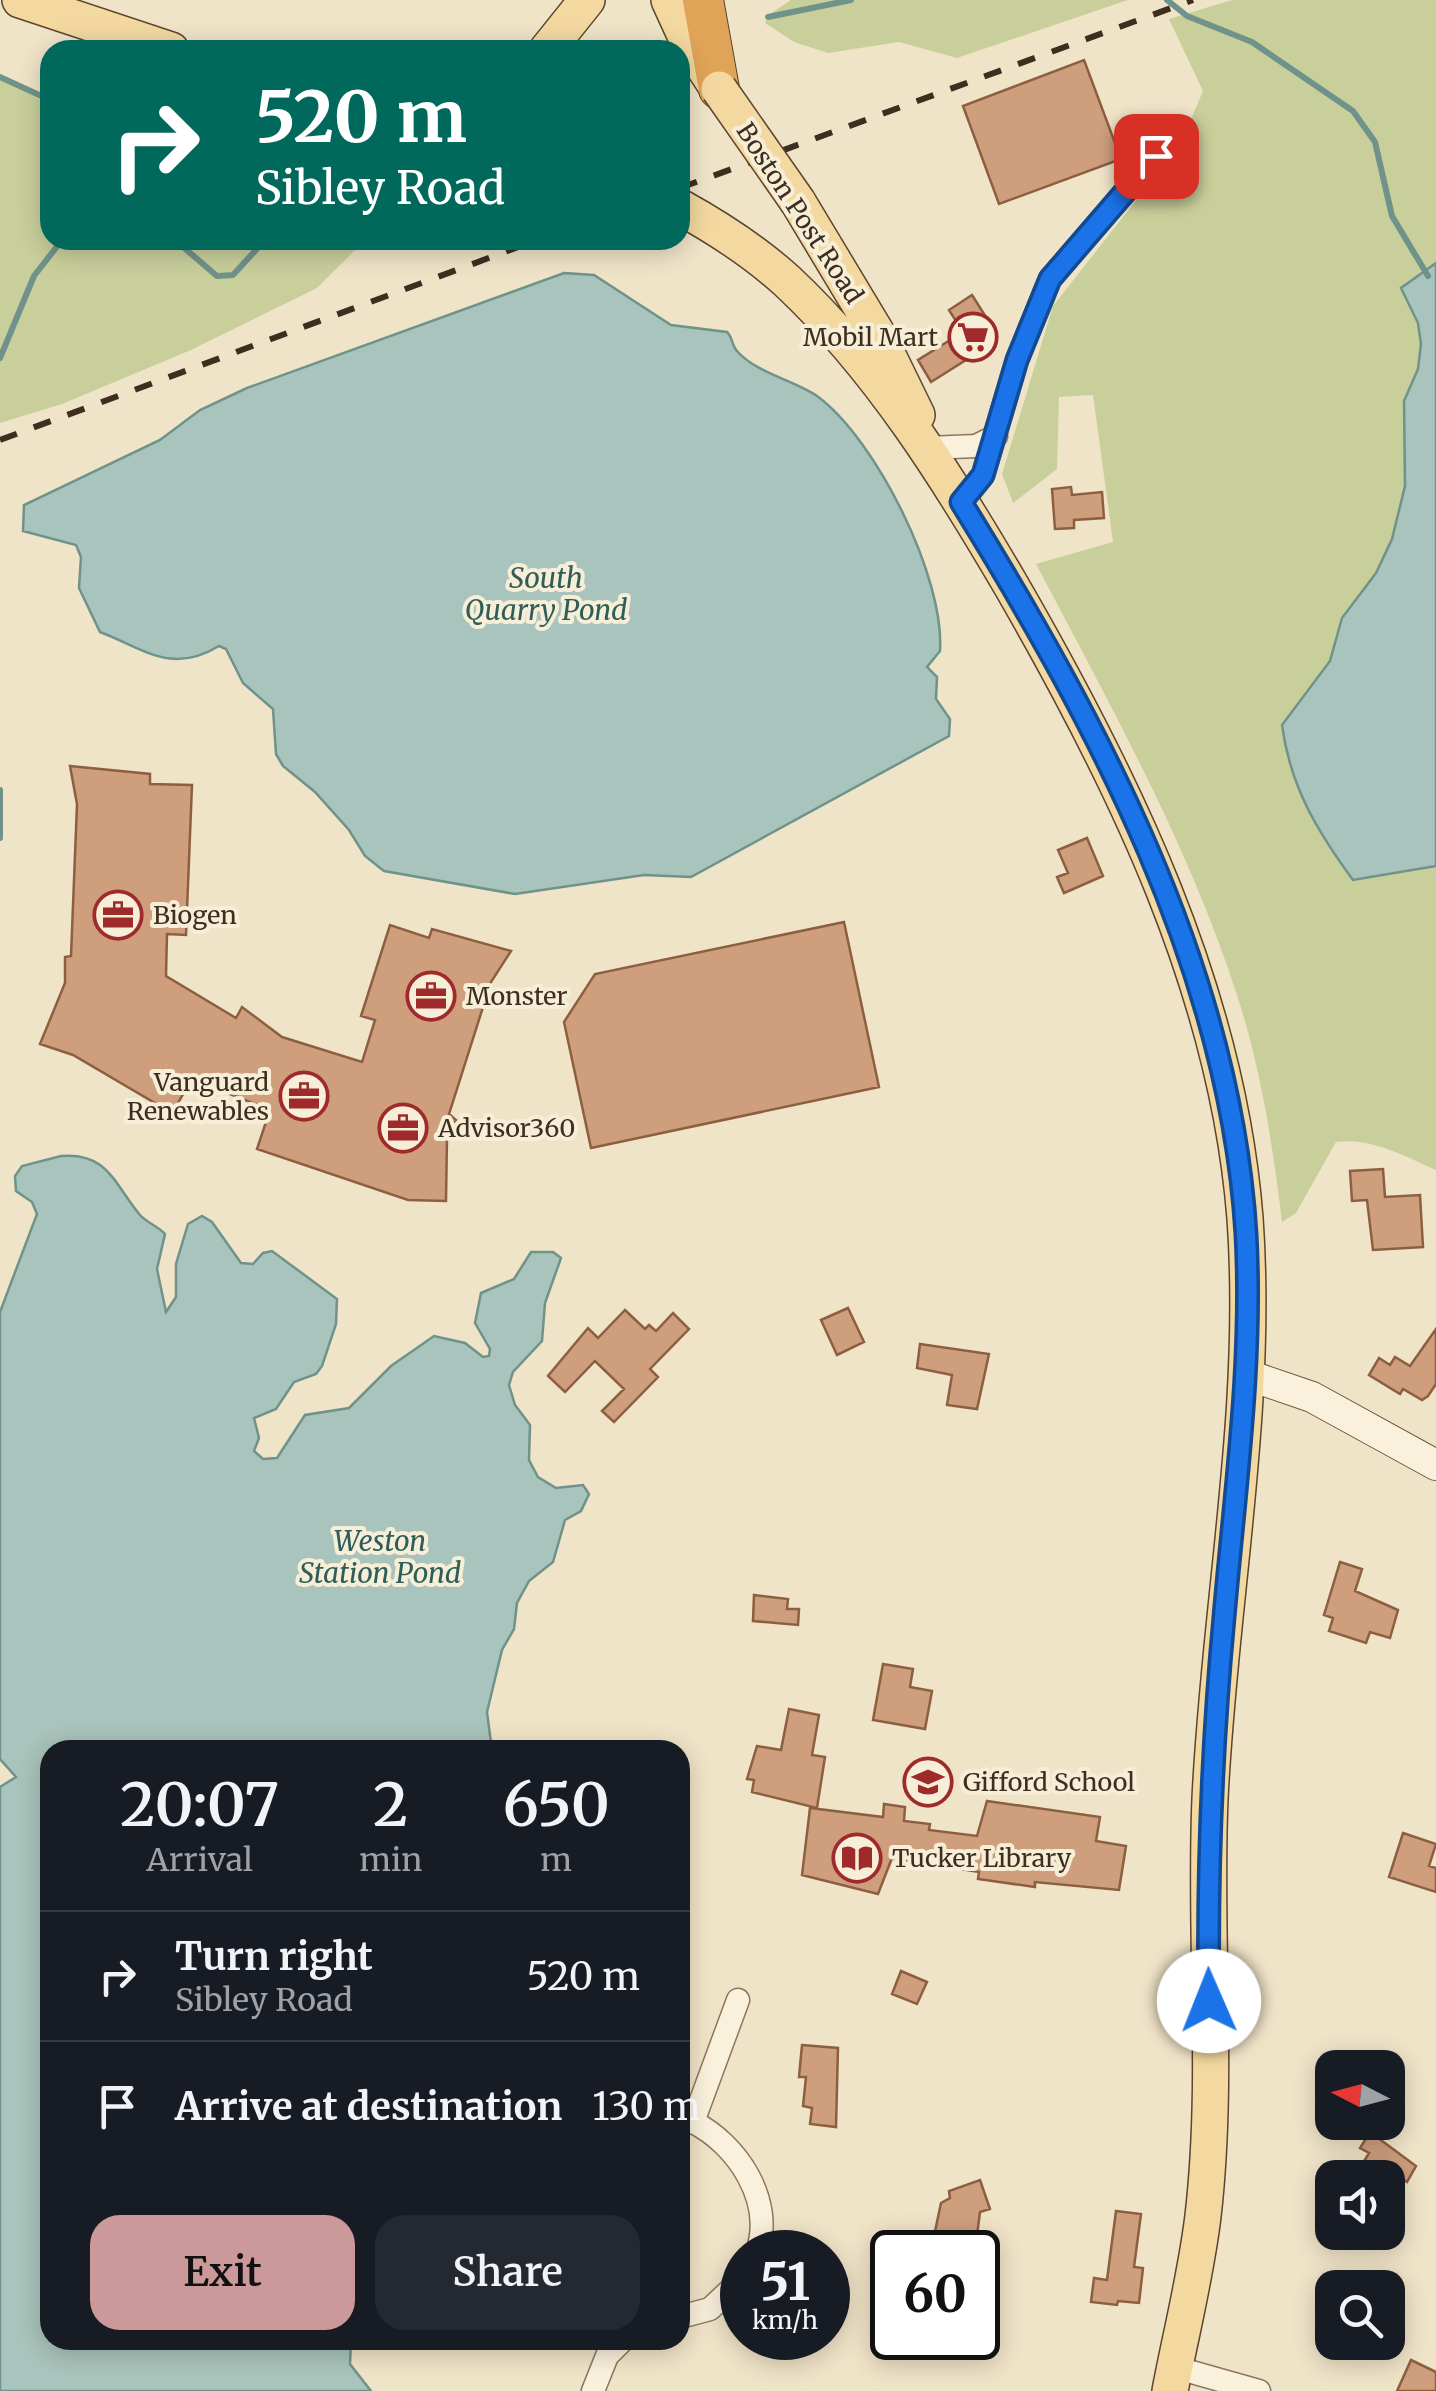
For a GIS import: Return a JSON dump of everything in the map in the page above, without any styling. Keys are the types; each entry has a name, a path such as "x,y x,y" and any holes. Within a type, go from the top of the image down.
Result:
{"highway":[{"path":"704,0 718,90"}],"main road":[{"path":"20,0 141,40"},
{"path":"555,40 587,0"},
{"name":"Boston Post Road","path":"670,0 687,40"},
{"name":"Boston Post Road","path":"690,46 798,202 897,370 928,448"},
{"name":"Boston Post Road","path":"695,216 764,261 802,296 928,448 1042,640 1108,767 1154,866 1192,967 1222,1071 1242,1195 1245,1374 1210,1804 1203,2213 1172,2379"}],"street":[{"path":"961,502 979,484 1017,360 1050,279 1156,156"},
{"path":"928,448 976,446 996,436"},
{"path":"1245,1374 1300,1391 1436,1465"},
{"path":"738,2000 693,2122 712,2132 751,2180 761,2216 759,2230"},
{"path":"690,2314 710,2309 720,2300"},
{"path":"593,2391 595,2377 615,2350"},
{"path":"1172,2379 1259,2391"}],"green space":[{"path":"791,0 1128,0 957,58 899,42 828,53 794,42 765,23 770,14"},
{"path":"1232,0 1436,0 1436,263 1401,288 1418,323 1421,344 1418,369 1404,401 1405,486 1392,539 1376,573 1342,618 1330,661 1282,726 1353,879 1436,866 1436,1170 1375,1145 1336,1142 1296,1213 1282,1222 1260,1081 1218,941 1146,776 1036,564 1113,542 1093,395 1059,397 1057,469 1013,503 1002,474 1053,306 1181,143 1203,91 1169,19"},
{"path":"0,78 40,100 40,250 355,250 317,288 191,350 62,404 0,423"}],"water":[{"path":"1436,263 1436,866 1353,880 1298,788 1282,725 1330,661 1342,618 1376,573 1392,539 1405,486 1404,401 1418,369 1421,344 1418,323 1401,288"},
{"name":"South Quarry Pond","path":"564,273 594,275 671,325 727,332 745,359 817,396 839,416 883,476 919,550 939,621 940,651 927,667 937,677 936,699 950,719 949,736 691,877 644,875 515,894 384,871 365,856 349,830 315,792 283,766 276,754 273,709 243,683 226,649 219,646 202,654 172,659 100,632 79,588 81,557 76,545 23,531 24,505 160,440 200,410 247,388"},
{"name":"Weston Station Pond","path":"77,1156 90,1159 108,1172 140,1215 165,1234 157,1269 166,1312 176,1297 176,1264 188,1224 202,1216 212,1222 241,1263 253,1264 263,1253 272,1251 337,1299 336,1324 322,1366 316,1374 294,1382 276,1409 254,1418 259,1438 254,1451 263,1459 277,1458 305,1415 349,1408 391,1366 434,1336 465,1343 483,1357 489,1356 490,1349 475,1323 481,1293 514,1279 531,1252 553,1252 561,1258 545,1303 542,1341 513,1372 509,1385 515,1405 530,1425 529,1460 538,1477 556,1488 583,1485 589,1494 581,1511 565,1520 553,1562 529,1581 517,1603 514,1629 502,1650 487,1712 491,1740 40,1740 40,2350 351,2350 350,2364 371,2391 0,2391 0,1787 16,1777 0,1759 0,1312 37,1214 32,1202 16,1191 15,1176 22,1166"}],"building":[{"path":"1084,60 1121,159 999,204 963,106"},
{"path":"972,295 996,333 966,353 969,358 931,382 918,360 963,332 949,310"},
{"path":"1071,487 1072,495 1102,492 1104,518 1074,520 1074,528 1055,529 1052,489"},
{"path":"70,766 150,774 150,784 192,785 186,935 167,934 166,976 236,1018 242,1007 282,1037 362,1062 375,1020 361,1016 390,925 429,938 432,929 511,951 491,982 449,1114 456,1120 447,1138 446,1201 408,1200 257,1149 270,1110 192,1079 172,1113 73,1055 40,1044 65,983 65,957 71,956 77,804"},
{"path":"1087,838 1103,876 1064,893 1057,877 1068,873 1058,850"},
{"path":"844,922 879,1087 591,1148 564,1022 595,974"},
{"path":"1383,1169 1385,1197 1420,1195 1423,1247 1373,1250 1367,1200 1352,1201 1350,1171"},
{"path":"848,1308 864,1342 837,1355 821,1320"},
{"path":"625,1310 645,1329 649,1325 656,1331 673,1313 689,1329 650,1369 658,1377 614,1422 602,1411 624,1389 595,1361 565,1392 548,1376 588,1328 598,1338"},
{"path":"1436,1329 1436,1384 1428,1396 1422,1400 1403,1389 1400,1394 1369,1375 1379,1358 1390,1365 1395,1357 1410,1366"},
{"path":"920,1344 989,1354 977,1409 947,1405 952,1375 917,1368"},
{"path":"1340,1562 1362,1569 1355,1591 1398,1610 1390,1638 1370,1632 1366,1643 1329,1631 1333,1618 1324,1615"},
{"path":"754,1595 788,1599 787,1609 799,1609 798,1625 753,1621"},
{"path":"883,1664 913,1669 910,1687 932,1691 925,1729 873,1720"},
{"path":"789,1709 819,1715 812,1755 825,1757 817,1808 752,1792 754,1780 747,1779 757,1746 781,1750"},
{"path":"987,1801 1100,1817 1096,1841 1126,1846 1119,1890 1035,1882 1035,1887 978,1879 979,1872 892,1858 878,1894 802,1875 810,1808 883,1817 884,1804 905,1807 904,1821 930,1824 929,1830 977,1836"},
{"path":"1403,1833 1436,1844 1429,1866 1436,1868 1436,1892 1389,1877"},
{"path":"901,1971 927,1982 917,2004 892,1994"},
{"path":"802,2045 838,2048 836,2127 810,2124 812,2108 803,2106 806,2077 799,2077"},
{"path":"1365,2140 1381,2140 1416,2166 1407,2182 1405,2160 1365,2160 1369,2153 1360,2148"},
{"path":"980,2180 990,2209 980,2212 978,2230 935,2230 941,2203 950,2198 949,2191"},
{"path":"1116,2211 1141,2214 1134,2267 1143,2268 1139,2303 1091,2302 1094,2278 1107,2280"},
{"path":"1411,2360 1436,2372 1436,2391 1397,2391"}],"waterway":[{"path":"768,17 851,0"},
{"path":"1167,0 1187,16 1252,42 1353,111 1375,142 1392,216 1428,276"},
{"path":"0,77 40,95"},
{"path":"0,358 34,276 54,250"},
{"path":"187,250 217,276 233,275 256,250"},
{"path":"0,790 0,838"}],"railway":[{"path":"690,184 1193,0"},
{"path":"0,440 510,250"}],"place":[{"name":"Mobil Mart","path":"973,337"},
{"name":"Biogen","path":"118,915"},
{"name":"Monster","path":"431,996"},
{"name":"Vanguard Renewables","path":"304,1096"},
{"name":"Advisor360","path":"403,1128"},
{"name":"Gifford School","path":"928,1782"},
{"name":"Tucker Library","path":"857,1858"}],"route":[{"path":"1156,156 1050,279 1017,360 983,475 961,502 1062,676 1154,866 1186,949 1213,1036 1238,1160 1246,1235 1246,1339 1213,1746 1207,1906 1209,2001"}]}
